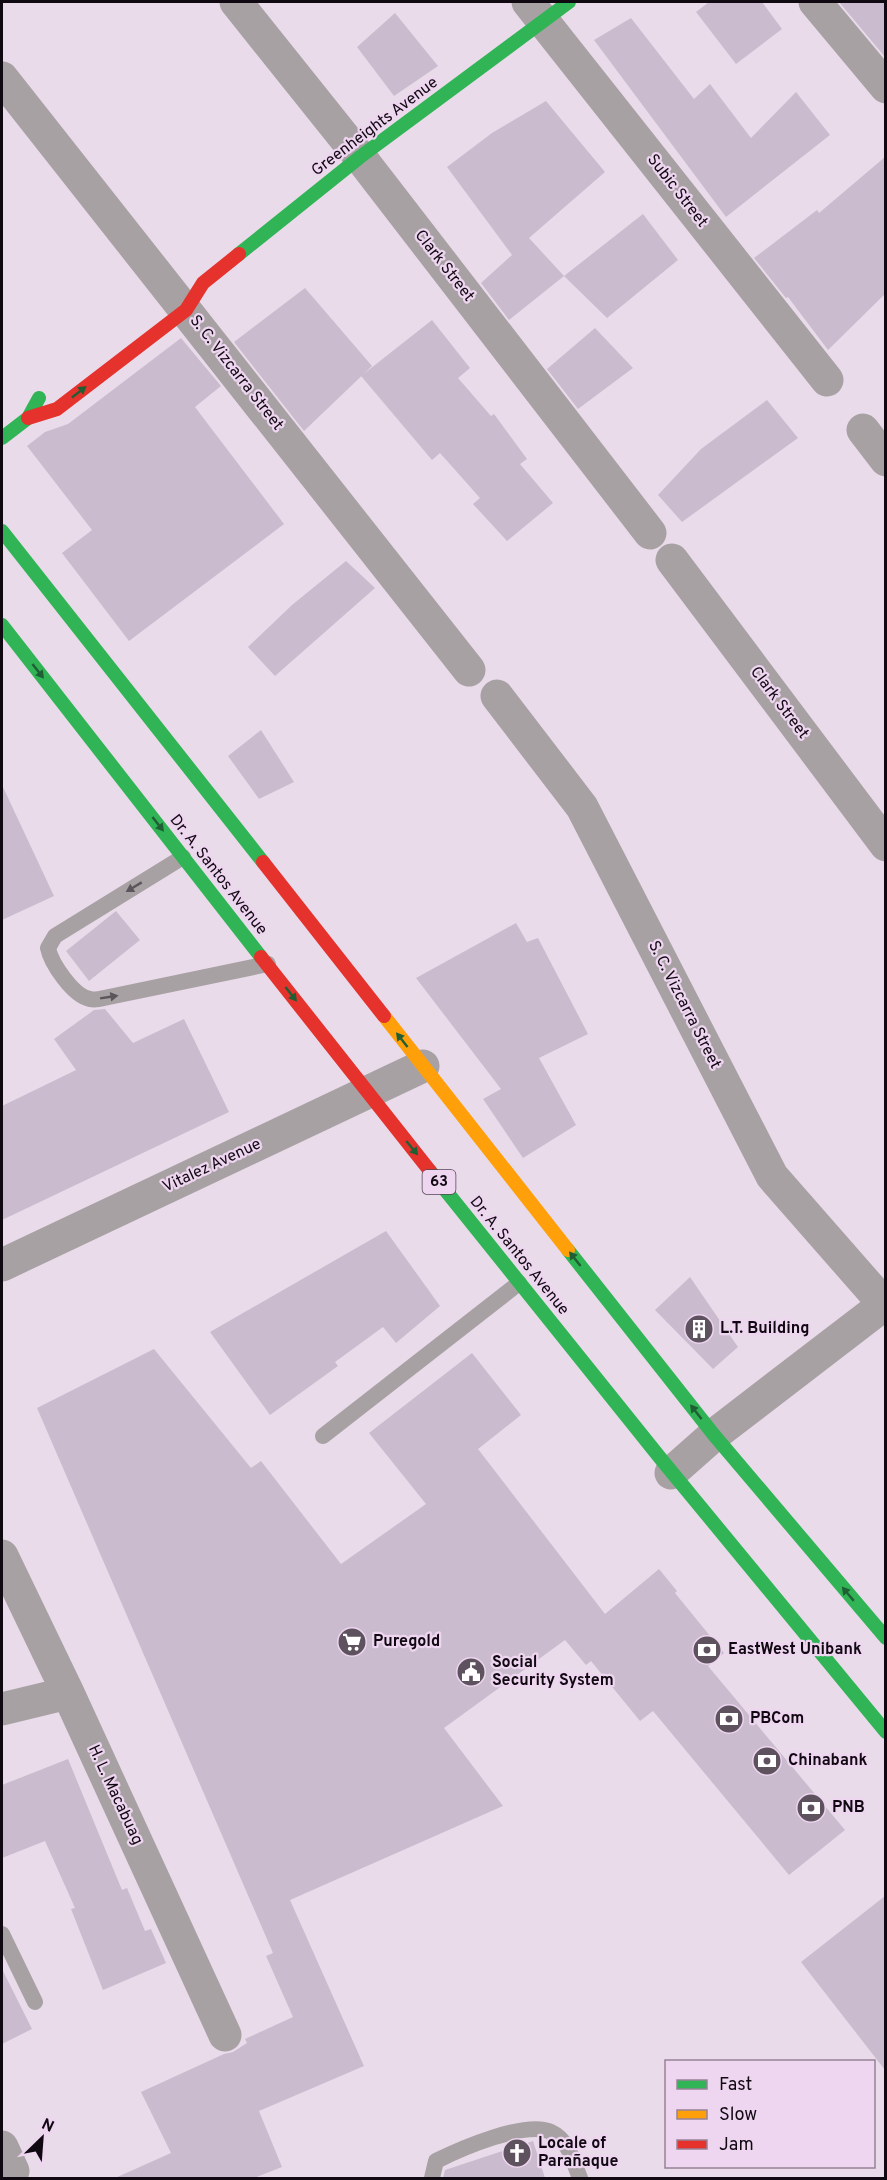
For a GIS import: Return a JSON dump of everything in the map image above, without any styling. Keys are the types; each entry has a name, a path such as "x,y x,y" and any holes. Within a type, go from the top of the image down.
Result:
{"main road":[{"name":"Greenheights Avenue","path":"2,438 28,418 57,409 179,297 360,157 535,12 569,2"},
{"name":"Greenheights Avenue","path":"28,418 43,392 52,385"},
{"path":"2,531 714,1435 885,1638"},
{"name":"Dr. A. Santos Avenue","path":"2,625 519,1283 671,1473 885,1732"}],"street":[{"name":"Clark Street","path":"236,2 360,157 650,533"},
{"path":"815,2 884,82"},
{"name":"Subic Street","path":"535,12 827,380"},
{"name":"S. C. Vizcarra Street","path":"2,78 179,297 469,670"},
{"path":"863,430 885,460"},
{"name":"Clark Street","path":"672,560 885,845"},
{"name":"S. C. Vizcarra Street","path":"497,696 582,807 772,1176 885,1303"},
{"name":"Vitalez Avenue","path":"2,1265 423,1066"},
{"path":"671,1473 714,1435 885,1303"},
{"name":"H. L. Macabuag","path":"2,1556 68,1693 225,2036"},
{"path":"2,1709 68,1693"}],"lane":[{"path":"183,857 55,936 48,948 51,961 78,993 89,999 104,998 268,964"},
{"path":"323,1436 519,1283"},
{"path":"2,1934 35,2002"},
{"path":"432,2178 436,2161 458,2150 528,2129 551,2132 567,2146 580,2178"}],"building":[{"path":"709,2 762,2 782,29 736,64 696,12"},
{"path":"839,2 885,2 885,57"},
{"path":"395,13 438,66 394,96 357,47"},
{"path":"631,18 694,99 710,84 751,138 796,92 830,135 726,217 594,40"},
{"path":"546,101 605,172 529,238 564,276 509,320 481,283 512,255 447,167 492,133"},
{"path":"885,157 885,294 828,350 788,297 786,298 754,258 817,210 819,213"},
{"path":"643,214 678,260 607,318 564,276"},
{"path":"305,288 372,366 304,431 234,342"},
{"path":"432,320 470,368 458,378 491,416 494,414 527,459 520,464 553,503 507,541 473,504 480,498 440,453 432,460 361,376"},
{"path":"595,328 633,368 578,409 547,369"},
{"path":"181,338 221,386 195,407 284,524 129,641 62,553 92,530 27,446 45,432 68,424"},
{"path":"767,400 798,438 682,522 658,495 701,449"},
{"path":"346,561 375,588 275,676 248,647 292,605"},
{"path":"261,730 294,782 259,799 228,756"},
{"path":"2,785 54,896 2,920"},
{"path":"116,911 140,940 89,981 66,951"},
{"path":"516,923 527,942 538,938 588,1034 539,1058 576,1125 523,1158 483,1099 501,1089 416,978"},
{"path":"105,1009 133,1043 184,1019 229,1112 2,1220 2,1106 76,1070 54,1039 94,1010"},
{"path":"386,1231 440,1306 396,1343 383,1327 335,1362 338,1366 270,1415 210,1332"},
{"name":"L.T. Building","path":"690,1277 738,1347 713,1369 655,1310"},
{"name":"Puregold","path":"154,1349 251,1468 261,1461 341,1564 426,1504 369,1433 472,1353 521,1415 478,1449 605,1614 659,1569 677,1591 675,1593 724,1653 708,1666 845,1830 789,1875 653,1711 640,1721 591,1661 586,1665 565,1640 444,1728 503,1806 290,1900 364,2066 259,2111 282,2167 254,2178 115,2178 171,2153 141,2092 233,2052 247,2043 245,2039 293,2017 266,1956 273,1953 37,1408"},
{"path":"68,1759 122,1890 127,1888 145,1931 151,1929 166,1963 103,1990 71,1909 75,1908 45,1841 2,1858 2,1785"},
{"path":"885,1896 885,2070 801,1962"},
{"path":"2,1969 32,2029 2,2044"},
{"name":"Locale of Parañaque","path":"533,2141 545,2178 443,2178 445,2170"}],"traffic: fast":[{"path":"239,254 360,157 569,2"},
{"path":"2,438 28,418 39,398"},
{"path":"2,531 263,862"},
{"path":"2,625 261,957"},
{"path":"430,1171 661,1459 886,1732"},
{"path":"568,1250 714,1435 886,1638"}],"traffic: slow":[{"path":"384,1016 568,1250"}],"traffic: jam":[{"path":"28,418 57,409 186,310 203,283 239,254"},
{"path":"263,862 384,1016"},
{"path":"261,957 430,1171"}],"place":[{"name":"L.T. Building","path":"699,1329"},
{"name":"Puregold","path":"352,1642"},
{"name":"EastWest Unibank","path":"707,1650"},
{"name":"Social Security System","path":"471,1672"},
{"name":"PBCom","path":"729,1719"},
{"name":"Chinabank","path":"767,1761"},
{"name":"PNB","path":"811,1808"},
{"name":"Locale of Parañaque","path":"517,2153"}]}
